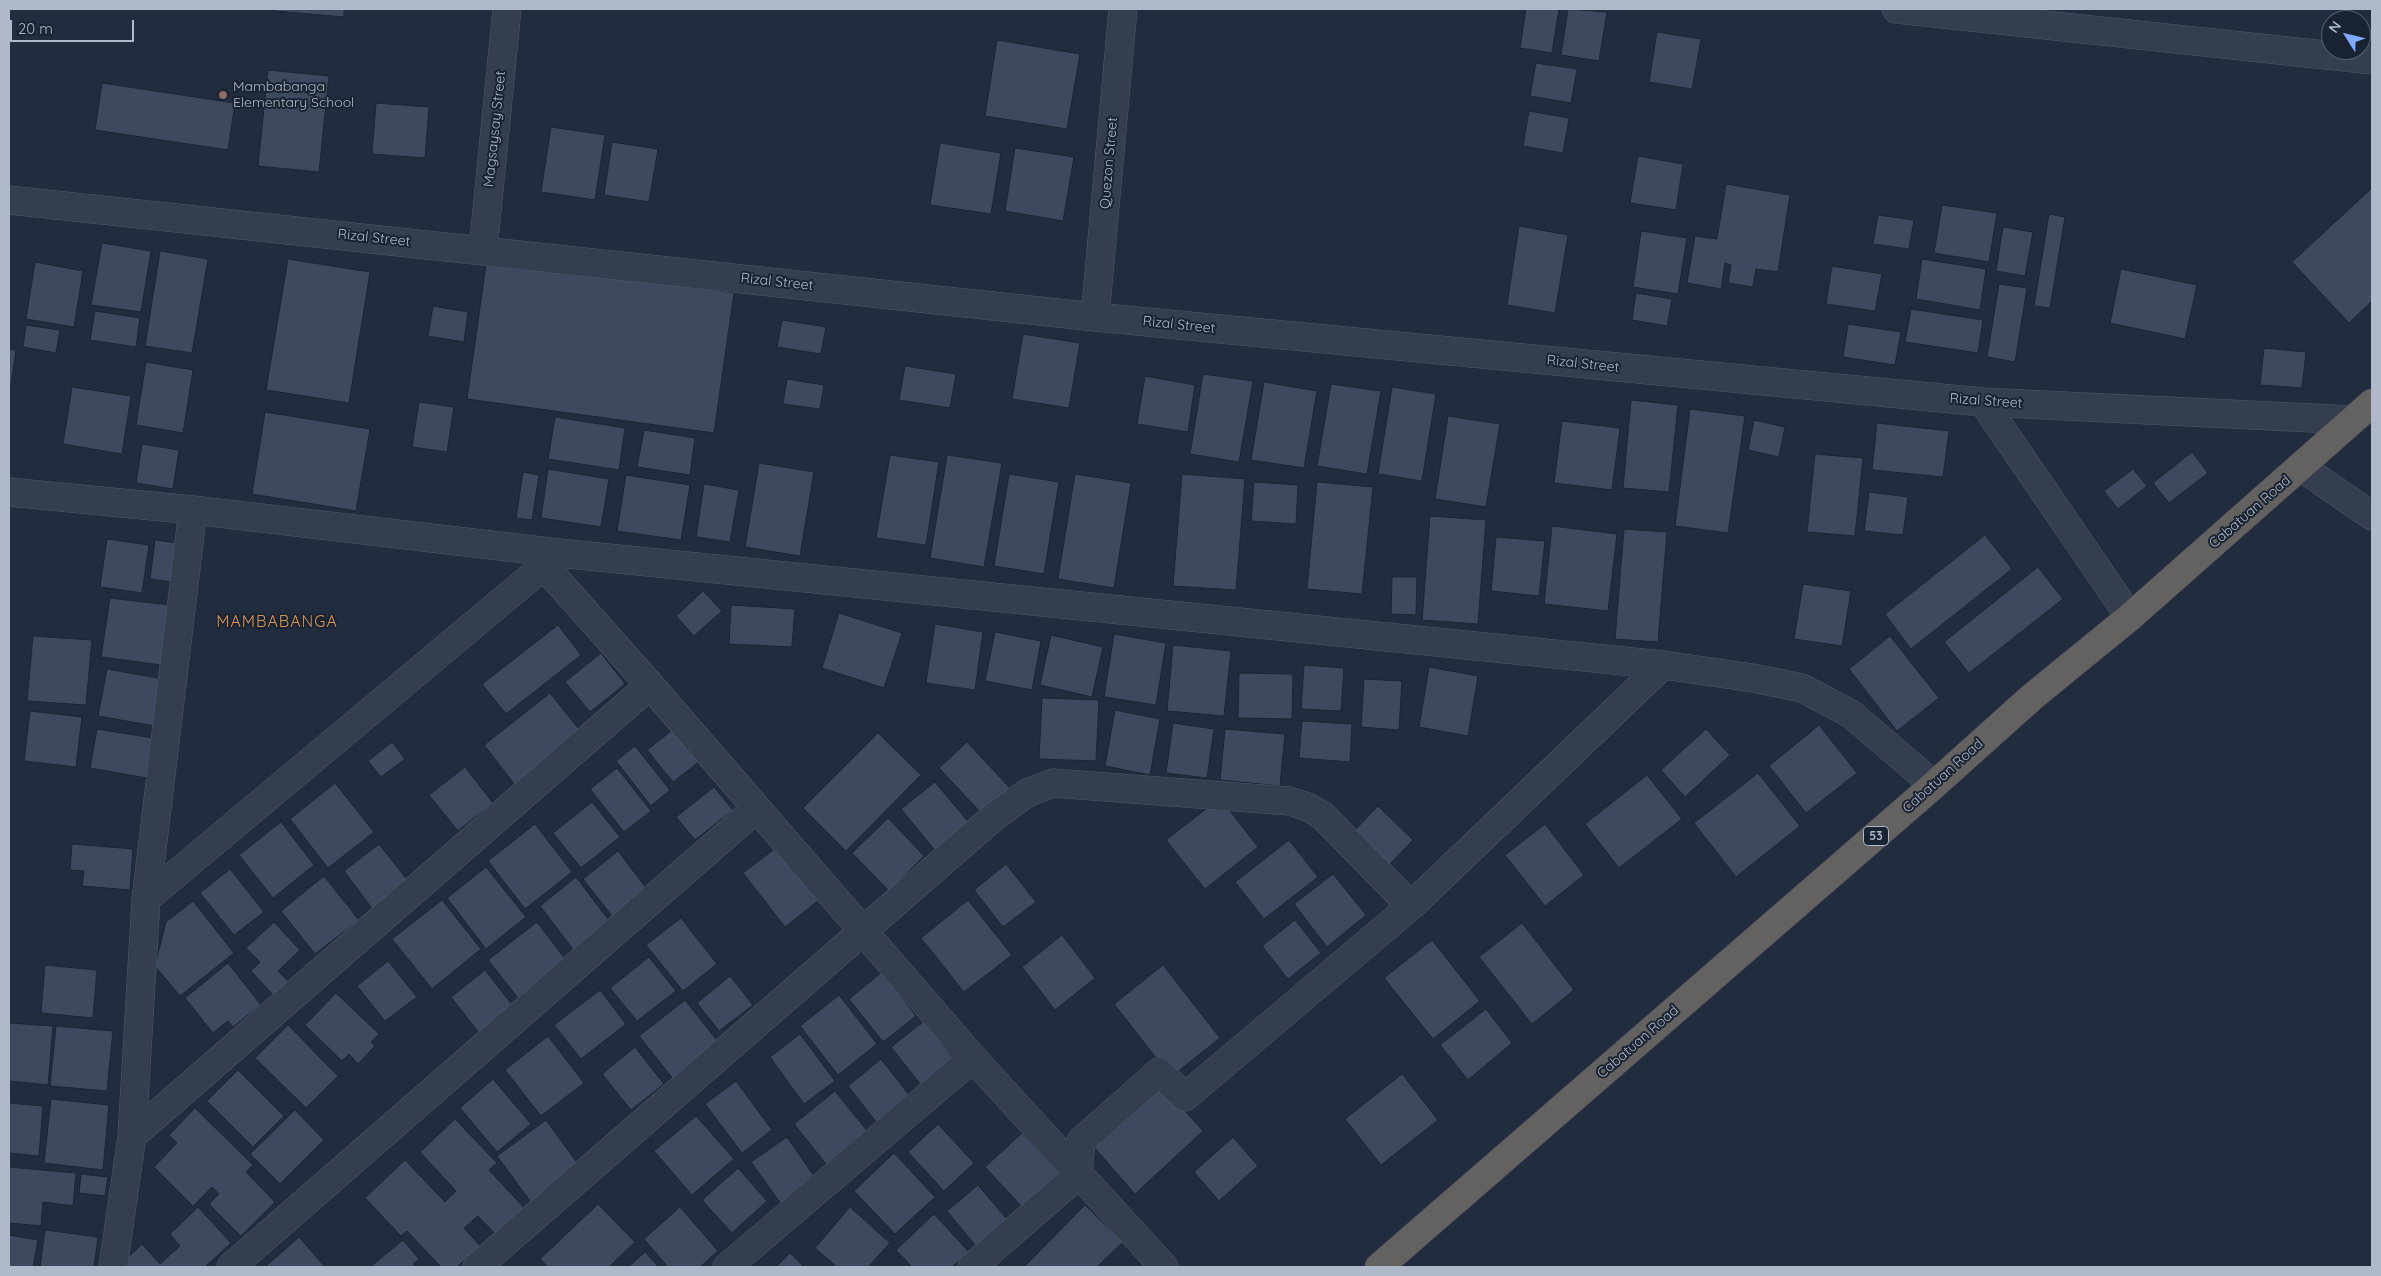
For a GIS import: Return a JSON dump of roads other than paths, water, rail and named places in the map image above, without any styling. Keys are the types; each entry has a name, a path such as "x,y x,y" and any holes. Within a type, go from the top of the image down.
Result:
{"highway":[{"name":"Cabatuan Road","path":"1378,1267 1934,785 2032,697 2130,617 2362,412"}],"street":[{"name":"Magsaysay Street","path":"483,250 507,9"},
{"name":"Quezon Street","path":"1095,316 1123,9"},
{"path":"1896,9 1956,12 2372,60"},
{"name":"Rizal Street","path":"9,200 1095,316 1982,402 2362,412"},
{"path":"1982,402 2130,617"},
{"path":"2301,467 2372,516"},
{"path":"9,497 193,510 552,560 1663,665 1753,678 1802,688 1850,714 1934,785"},
{"path":"113,1267 132,1136 146,899 193,510"},
{"path":"552,560 650,685 756,809 973,1058 1164,1267"},
{"path":"146,899 552,560"},
{"path":"972,1267 1078,1175 1081,1141 1159,1072 1185,1097 1411,906 1663,665"},
{"path":"132,1136 650,685"},
{"path":"477,1267 995,816 1027,793 1053,782 1289,801 1308,807 1323,816 1411,906"},
{"path":"231,1267 756,809"},
{"path":"727,1267 973,1058"}],"place":[{"name":"Mambabanga Elementary School","path":"223,95"}],"district":[{"name":"MAMBABANGA","path":"277,622"}]}
